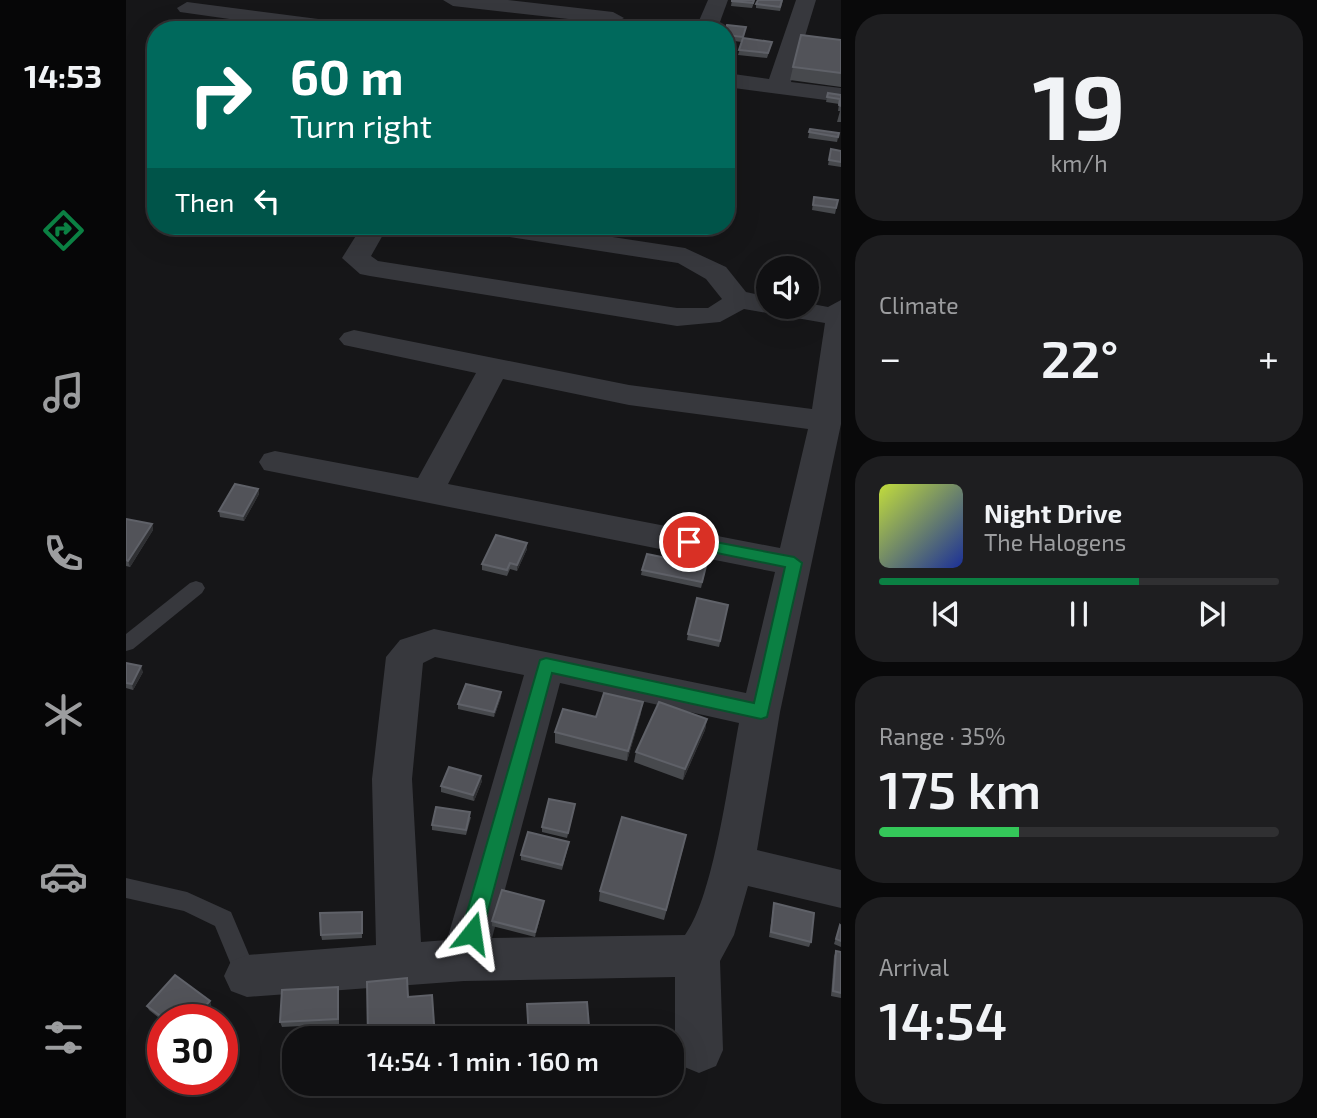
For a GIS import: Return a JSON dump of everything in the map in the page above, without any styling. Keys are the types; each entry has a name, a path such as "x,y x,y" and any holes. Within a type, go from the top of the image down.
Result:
{"street":[{"path":"453,0 591,21"},
{"path":"613,21 625,0"},
{"path":"710,21 718,0"},
{"path":"778,87 806,0"},
{"path":"325,21 338,6"},
{"path":"187,8 290,21"},
{"path":"735,81 841,95"},
{"path":"370,235 356,258 370,268 677,317 716,315 730,308 737,299"},
{"path":"549,235 685,256 716,273 737,299 756,303"},
{"path":"699,1050 698,956 712,935 733,864 761,712 827,421 840,313 819,311"},
{"path":"354,339 629,395 827,421"},
{"path":"427,492 495,366"},
{"path":"275,462 794,563"},
{"path":"399,965 392,779 405,657 413,650 434,643 761,712"},
{"path":"464,960 546,665"},
{"path":"733,864 841,889"},
{"path":"247,976 464,960 698,956"}],"lane":[{"path":"126,644 196,588"},
{"path":"126,888 187,902 223,919 247,976"}],"building":[{"path":"732,0 754,0 753,3"},
{"path":"758,0 782,0 780,7 756,4"},
{"path":"735,26 746,27 743,37 735,36"},
{"path":"801,35 841,40 841,73 793,67"},
{"path":"743,38 772,42 768,53 739,50"},
{"path":"828,93 841,95 841,106 840,99 827,97"},
{"path":"810,129 839,133 838,137 809,132"},
{"path":"831,149 841,151 841,162 829,160"},
{"path":"814,197 838,200 836,208 813,205"},
{"path":"235,484 258,489 243,516 219,511"},
{"path":"126,519 152,524 128,561 126,560"},
{"path":"496,535 527,543 517,565 510,563 507,570 482,564"},
{"path":"647,554 706,566 702,582 642,570"},
{"path":"697,598 728,605 720,641 688,634"},
{"path":"126,663 141,666 132,684 126,683"},
{"path":"466,684 501,692 494,712 458,704"},
{"path":"604,693 643,702 628,751 555,732 563,709 596,717"},
{"path":"659,702 707,719 685,769 636,752"},
{"path":"449,767 481,776 473,795 441,786"},
{"path":"549,799 575,804 568,833 542,827"},
{"path":"436,807 470,812 466,830 432,825"},
{"path":"622,817 686,835 666,910 600,891"},
{"path":"528,832 569,842 562,865 521,855"},
{"path":"502,890 544,901 535,932 492,921"},
{"path":"774,903 814,913 811,942 771,932"},
{"path":"362,912 362,933 321,935 320,913"},
{"path":"841,926 841,941 836,939"},
{"path":"836,951 841,952 841,993 833,991"},
{"path":"175,975 210,1001 207,1004 149,1004"},
{"path":"407,978 408,997 432,995 434,1026 368,1026 367,982"},
{"path":"338,987 338,1019 280,1022 282,990"},
{"path":"587,1002 589,1026 528,1026 527,1004"}],"route":[{"path":"472,933 546,665 761,712 794,563 689,542"}]}
